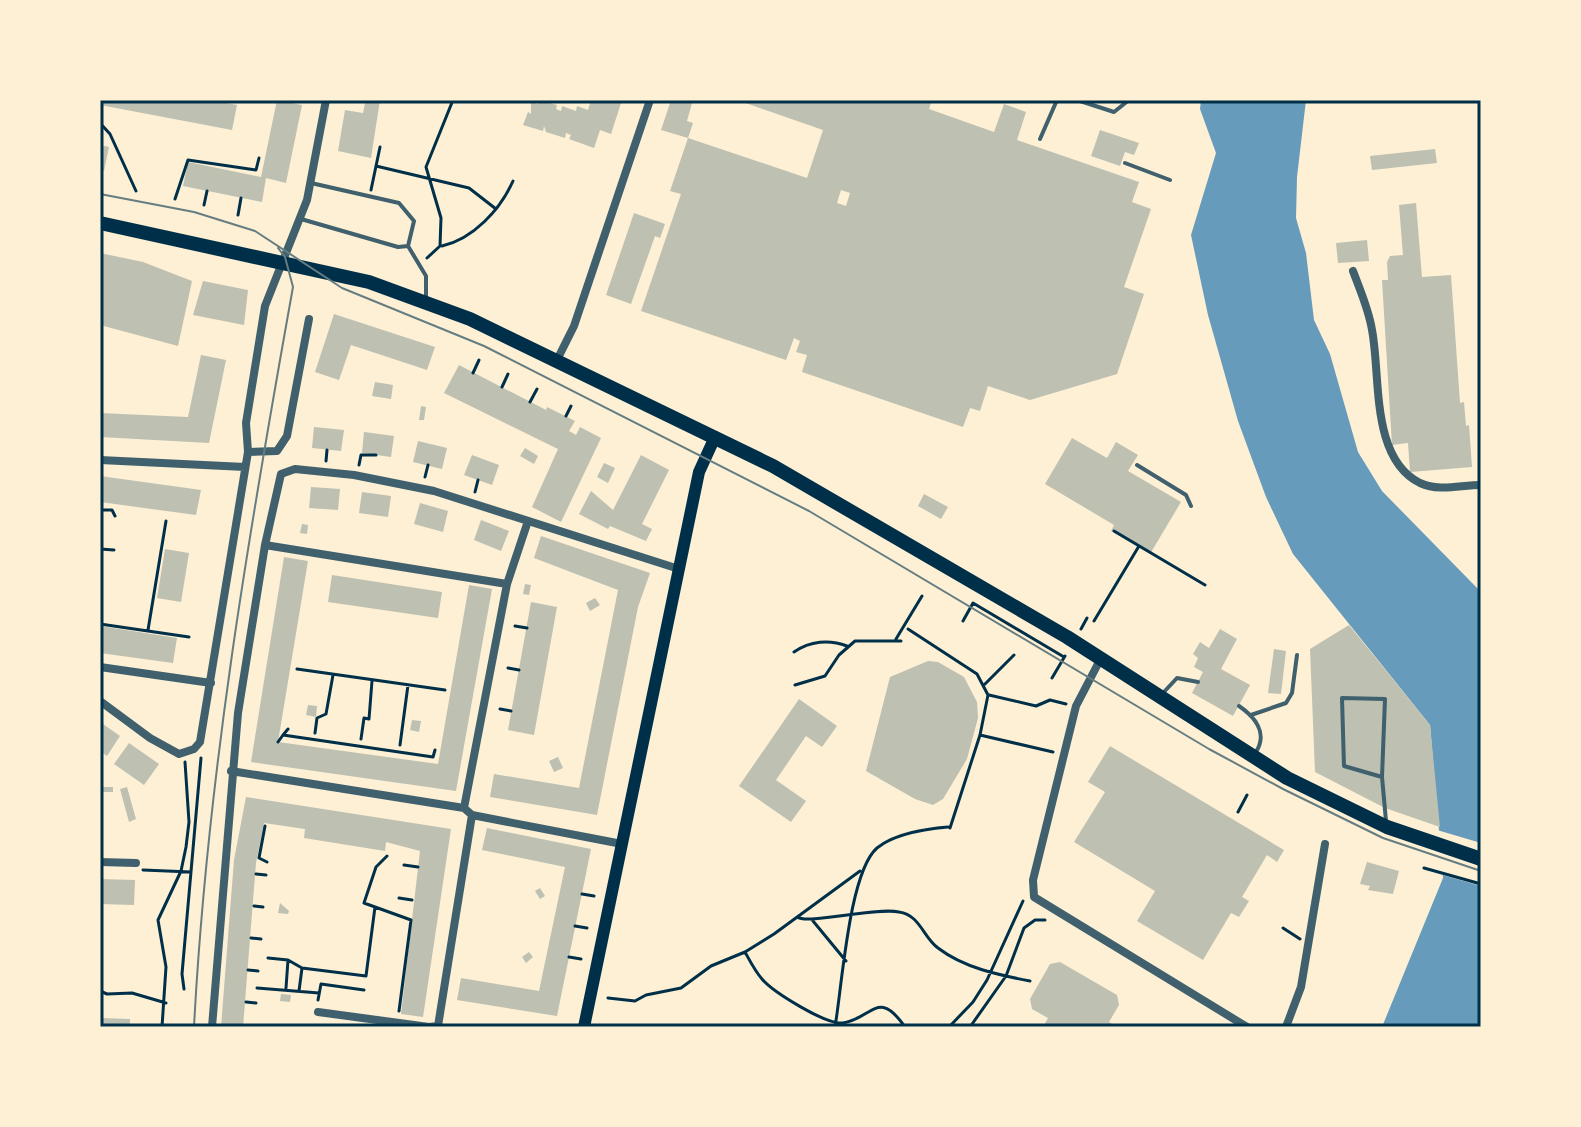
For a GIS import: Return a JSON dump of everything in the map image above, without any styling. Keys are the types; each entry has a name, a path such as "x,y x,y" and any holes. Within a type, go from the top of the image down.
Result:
{"main road":[{"path":"100,223 369,282 426,302 557,360 821,493 1101,658 1253,758 1325,798 1387,827 1481,859"},
{"path":"584,1027 699,472 715,437"}],"street":[{"path":"100,701 159,744 190,751 203,730 248,452 246,423 265,306 301,219 326,100"},
{"path":"557,360 574,326 650,100"},
{"path":"1353,271 1372,326 1384,429 1393,457 1406,473 1421,483 1437,488 1481,485"},
{"path":"248,452 277,451 287,436 309,319"},
{"path":"100,460 245,467"},
{"path":"212,1027 231,771 265,545 277,480 281,474 295,469 354,475 434,491 679,569"},
{"path":"464,808 507,584 528,521"},
{"path":"265,545 507,584"},
{"path":"1101,658 1076,706 1032,892 1040,903 1247,1027"},
{"path":"100,667 211,683"},
{"path":"231,771 464,808 472,815 622,844"},
{"path":"318,1007 398,1023 438,1026 472,815"},
{"path":"1286,1027 1301,987 1325,844"},
{"path":"100,862 137,866"}],"lane":[{"path":"1040,139 1057,100"},
{"path":"1077,100 1110,112 1118,110 1129,100"},
{"path":"1125,163 1170,180"},
{"path":"311,183 399,203 412,214 415,230 408,246"},
{"path":"301,219 398,247 408,246"},
{"path":"408,246 426,276 426,302"},
{"path":"1137,465 1186,495 1191,506"},
{"path":"1251,715 1286,703 1292,693 1297,655"},
{"path":"1160,697 1177,678 1198,682"},
{"path":"1382,777 1344,766 1342,698 1385,699 1382,777 1387,827"},
{"path":"1239,706 1251,715 1261,735 1261,745 1253,758"}],"path":[{"path":"419,263 435,254 440,246 441,218 427,176 430,152 453,100"},
{"path":"100,123 110,134 136,191"},
{"path":"370,195 380,147"},
{"path":"175,199 188,160 256,170 259,158"},
{"path":"376,166 427,176 476,192 496,209"},
{"path":"440,246 476,228 496,209 513,181"},
{"path":"204,205 207,191"},
{"path":"238,215 241,198"},
{"path":"473,373 479,360"},
{"path":"502,387 508,374"},
{"path":"530,402 537,389"},
{"path":"566,416 571,406"},
{"path":"325,465 327,450"},
{"path":"359,469 361,455 376,455"},
{"path":"424,482 428,465"},
{"path":"473,496 478,480"},
{"path":"100,510 112,510 115,516"},
{"path":"148,630 166,521"},
{"path":"1114,531 1205,585"},
{"path":"1094,621 1139,546"},
{"path":"100,549 114,550"},
{"path":"795,685 825,676 847,646 855,641 899,640 922,596"},
{"path":"963,621 973,603 1064,657"},
{"path":"100,624 189,637"},
{"path":"515,626 527,628"},
{"path":"608,998 635,1001 646,995 681,988 711,966 745,952 797,917 860,871 878,846 921,830 949,827 980,735 988,695 985,684 977,674 908,629"},
{"path":"794,652 805,644 819,642 847,646"},
{"path":"985,684 1014,655"},
{"path":"508,668 519,670"},
{"path":"297,669 445,690"},
{"path":"315,733 317,718 326,714 333,675"},
{"path":"361,739 364,718 369,719 372,681"},
{"path":"400,745 408,685"},
{"path":"988,695 1036,706 1050,700 1066,704"},
{"path":"500,709 511,711"},
{"path":"278,742 288,729"},
{"path":"283,735 433,757 435,750"},
{"path":"980,735 1053,752"},
{"path":"315,740 315,747"},
{"path":"357,753 358,746"},
{"path":"162,1027 166,967 158,920 181,871 189,822 190,751"},
{"path":"184,989 182,974 202,760 190,751"},
{"path":"401,759 402,752"},
{"path":"1238,812 1247,795"},
{"path":"265,826 259,858 267,862"},
{"path":"387,856 376,867 364,903 411,920 398,1023"},
{"path":"404,865 418,867"},
{"path":"137,866 191,872"},
{"path":"1424,868 1481,884"},
{"path":"836,1024 860,871"},
{"path":"256,874 266,875"},
{"path":"949,1027 973,1002 992,972 1019,904 1032,892"},
{"path":"582,894 594,896"},
{"path":"399,898 412,900"},
{"path":"254,906 263,907"},
{"path":"268,958 288,960 302,968 366,976 375,907"},
{"path":"797,917 813,921 853,912 905,913 916,920 939,950 992,972 1030,981"},
{"path":"970,1027 1006,976 1024,928 1035,920 1045,920"},
{"path":"813,921 846,961"},
{"path":"575,926 587,928"},
{"path":"1283,928 1300,939"},
{"path":"251,938 261,939"},
{"path":"745,952 762,979 781,995 836,1024 879,1006 888,1008 905,1027"},
{"path":"569,957 581,959"},
{"path":"286,990 288,960"},
{"path":"299,991 302,968"},
{"path":"248,970 258,971"},
{"path":"318,1007 321,984 364,990"},
{"path":"257,988 319,993"},
{"path":"100,991 107,994 132,993 166,1003"},
{"path":"246,1002 256,1003"},
{"path":"247,1027 254,1026"}],"water":[{"path":"1201,100 1306,100 1297,177 1296,218 1306,253 1314,320 1330,354 1358,452 1382,491 1481,592 1481,1027 1382,1027 1443,878 1430,725 1293,554 1266,497 1238,421 1208,315 1191,235 1216,153 1200,109"}],"pier":[{"path":"1437,830 1481,843 1481,886 1439,874"}],"building":[{"path":"100,100 211,100 237,105 232,130 100,105"},
{"path":"277,100 302,105 286,183 266,178 262,202 183,186 188,162 261,177"},
{"path":"355,100 380,100 371,158 338,151 345,110 363,113 365,103"},
{"path":"539,100 557,105 556,109 561,111 562,106 576,111 577,106 588,110 591,100 622,100 611,134 600,130 594,148 569,139 571,135 566,133 565,138 546,132 544,126 543,131 523,125 528,112 531,114 531,102 538,104"},
{"path":"671,100 692,103 687,121 693,123 688,138 661,130"},
{"path":"737,100 932,100 929,109 994,132 1004,104 1026,112 1017,140 1139,182 1132,202 1151,209 1124,287 1144,294 1117,374 1030,400 988,386 980,411 970,408 963,427 802,372 807,355 796,352 800,341 794,338 786,360 641,311 681,194 670,191 688,138 807,178 823,130","holes":["841,190 850,193 846,206 837,203"]},
{"path":"1100,130 1139,143 1134,155 1125,152 1120,166 1091,156"},
{"path":"100,145 109,147 104,171 100,170"},
{"path":"1435,149 1437,163 1372,170 1370,156"},
{"path":"1416,203 1422,277 1451,275 1460,403 1464,402 1466,426 1469,425 1472,467 1410,472 1408,443 1392,445 1382,280 1388,280 1387,262 1390,256 1403,255 1399,205"},
{"path":"634,213 665,224 660,238 655,236 631,304 606,295"},
{"path":"1367,240 1369,261 1338,263 1336,243"},
{"path":"100,253 143,262 192,281 178,346 100,325"},
{"path":"203,281 248,290 244,325 193,315"},
{"path":"334,314 435,347 427,370 351,345 339,380 315,372"},
{"path":"201,355 226,360 209,443 100,437 100,413 188,417"},
{"path":"459,365 546,410 547,407 575,421 569,431 576,435 580,427 601,438 561,522 532,507 558,449 444,393"},
{"path":"375,382 393,385 391,399 372,396"},
{"path":"421,406 426,407 424,420 419,420"},
{"path":"314,427 344,430 341,451 312,448"},
{"path":"364,432 394,436 391,457 362,453"},
{"path":"1072,438 1107,458 1116,442 1138,455 1128,471 1181,502 1150,554 1111,531 1114,525 1045,484"},
{"path":"418,441 447,448 442,469 413,462"},
{"path":"525,448 538,456 534,464 520,456"},
{"path":"472,455 499,465 492,485 464,475"},
{"path":"641,455 669,470 642,524 652,529 646,541 610,526 608,529 579,514 591,491 613,510"},
{"path":"604,463 615,468 608,483 597,477"},
{"path":"100,476 201,490 196,515 100,502"},
{"path":"311,487 340,489 338,510 309,508"},
{"path":"362,492 391,496 388,517 359,513"},
{"path":"924,494 948,507 941,519 918,506"},
{"path":"420,503 448,511 443,532 414,524"},
{"path":"481,520 509,531 501,551 474,540"},
{"path":"302,524 308,525 307,534 300,533"},
{"path":"541,536 650,573 638,607 597,815 490,797 494,774 579,788 618,590 534,558"},
{"path":"165,549 189,553 181,602 157,598"},
{"path":"284,557 308,561 278,742 438,764 469,585 492,589 456,791 251,762"},
{"path":"332,575 442,592 438,618 328,602"},
{"path":"525,584 531,585 529,595 523,594"},
{"path":"595,598 600,605 590,611 586,603"},
{"path":"531,602 557,607 534,735 508,730"},
{"path":"1349,625 1430,725 1440,827 1385,808 1315,772 1310,649"},
{"path":"100,626 177,638 173,663 100,653"},
{"path":"1220,629 1237,639 1221,669 1250,685 1233,716 1192,693 1203,672 1194,667 1198,658 1193,654 1200,642 1209,648"},
{"path":"1274,649 1286,651 1281,694 1268,693"},
{"path":"928,661 938,662 964,677 977,702 978,718 967,759 943,799 933,805 915,799 866,771 890,677"},
{"path":"799,699 837,726 822,747 806,736 776,780 806,801 791,822 739,786"},
{"path":"308,705 317,706 316,717 306,715"},
{"path":"412,720 421,721 419,732 410,730"},
{"path":"100,722 120,736 107,756 100,751"},
{"path":"129,743 159,764 144,785 114,764"},
{"path":"1110,746 1284,850 1277,862 1267,855 1242,897 1249,901 1239,917 1231,913 1203,960 1137,921 1155,891 1074,842 1105,792 1088,782"},
{"path":"558,757 563,768 554,772 549,761"},
{"path":"100,787 113,787 113,792 100,792"},
{"path":"127,787 136,819 129,822 120,789"},
{"path":"246,797 451,829 423,1017 401,1014 420,851 386,842 385,851 304,838 305,829 264,823 256,863 243,1027 221,1027 234,860"},
{"path":"487,828 591,849 557,1016 457,1000 461,978 539,991 565,867 482,850"},
{"path":"1367,862 1399,871 1393,894 1368,890 1370,886 1360,884"},
{"path":"100,879 135,880 134,905 100,904"},
{"path":"540,888 545,896 540,899 535,891"},
{"path":"280,903 289,911 288,914 278,913"},
{"path":"529,952 533,957 526,963 522,957"},
{"path":"1060,962 1117,995 1119,1005 1109,1022 1117,1027 1043,1027 1048,1018 1032,1009 1030,999 1050,964"},
{"path":"281,994 291,995 290,1002 280,1001"},
{"path":"100,1018 130,1019 130,1027 100,1027"}],"tram line":[{"path":"100,194 194,212 255,231 342,288 484,346 809,511 1209,749 1283,789 1383,838 1481,871"},
{"path":"194,1027 219,748 246,563 293,287 285,257 278,248"}]}
